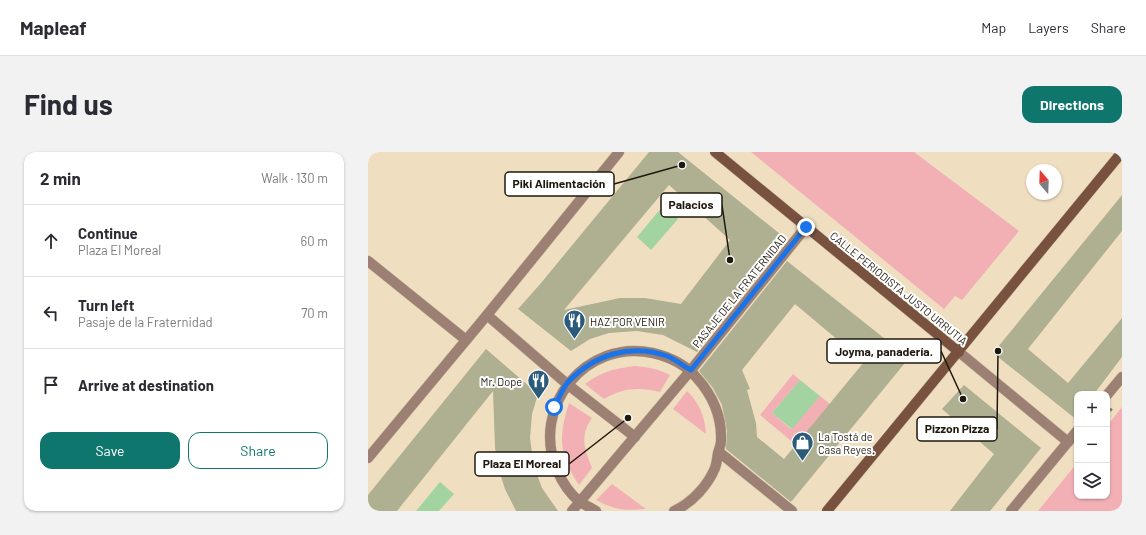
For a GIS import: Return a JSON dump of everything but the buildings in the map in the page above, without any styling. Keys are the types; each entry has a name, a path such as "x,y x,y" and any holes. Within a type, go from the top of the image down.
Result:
{"street":[{"path":"368,458 487,315 619,152"},
{"name":"CALLE PERIODISTA JUSTO URRUTIA","path":"715,152 1068,442"},
{"path":"827,511 1122,152"},
{"name":"PASAJE DE LA FRATERNIDAD","path":"580,501 691,370 806,227"},
{"path":"368,261 466,340"},
{"path":"487,315 567,384 635,437"},
{"path":"596,511 580,501 563,482 552,458 550,432 554,407 567,384 588,365 613,353 640,350 667,356 691,370 708,390 719,415 721,442 715,468 701,491 681,508 674,511"},
{"path":"1110,391 1122,377"},
{"path":"1011,511 1074,435"},
{"path":"719,452 792,511"},
{"path":"572,511 580,501"}],"shaded area":[{"path":"751,152 914,152 1019,231 962,300 955,296 944,309"},
{"path":"663,206 678,219 651,250 637,237"},
{"path":"635,366 662,371 670,375 660,392 638,389 611,395 604,399 585,384 608,371"},
{"path":"793,374 800,380 772,413 791,429 820,396 830,404 796,445 760,415"},
{"path":"800,380 820,396 792,429 772,413"},
{"path":"687,391 701,410 706,434 673,409"},
{"path":"569,403 592,418 584,437 584,443 592,468 579,485 567,464 562,446 563,426"},
{"path":"1122,407 1122,511 1038,511 1074,467 1074,499 1110,499 1110,422"},
{"path":"440,482 454,494 439,511 416,511"},
{"path":"612,484 646,509 620,509 596,500"}],"place":[{"name":"Piki Alimentación","path":"682,165"},
{"name":"Palacios","path":"730,260"},
{"name":"HAZ POR VENIR","path":"574,340"},
{"name":"Pizzon Pizza","path":"998,351"},
{"name":"Joyma, panadería.","path":"963,399"},
{"name":"Mr. Dope","path":"538,400"},
{"name":"Plaza El Moreal","path":"628,418"},
{"name":"La Tostá de Casa Reyes.","path":"803,462"}],"route":[{"path":"554,407 567,384 588,365 613,353 640,350 667,356 691,370 806,227"}]}
